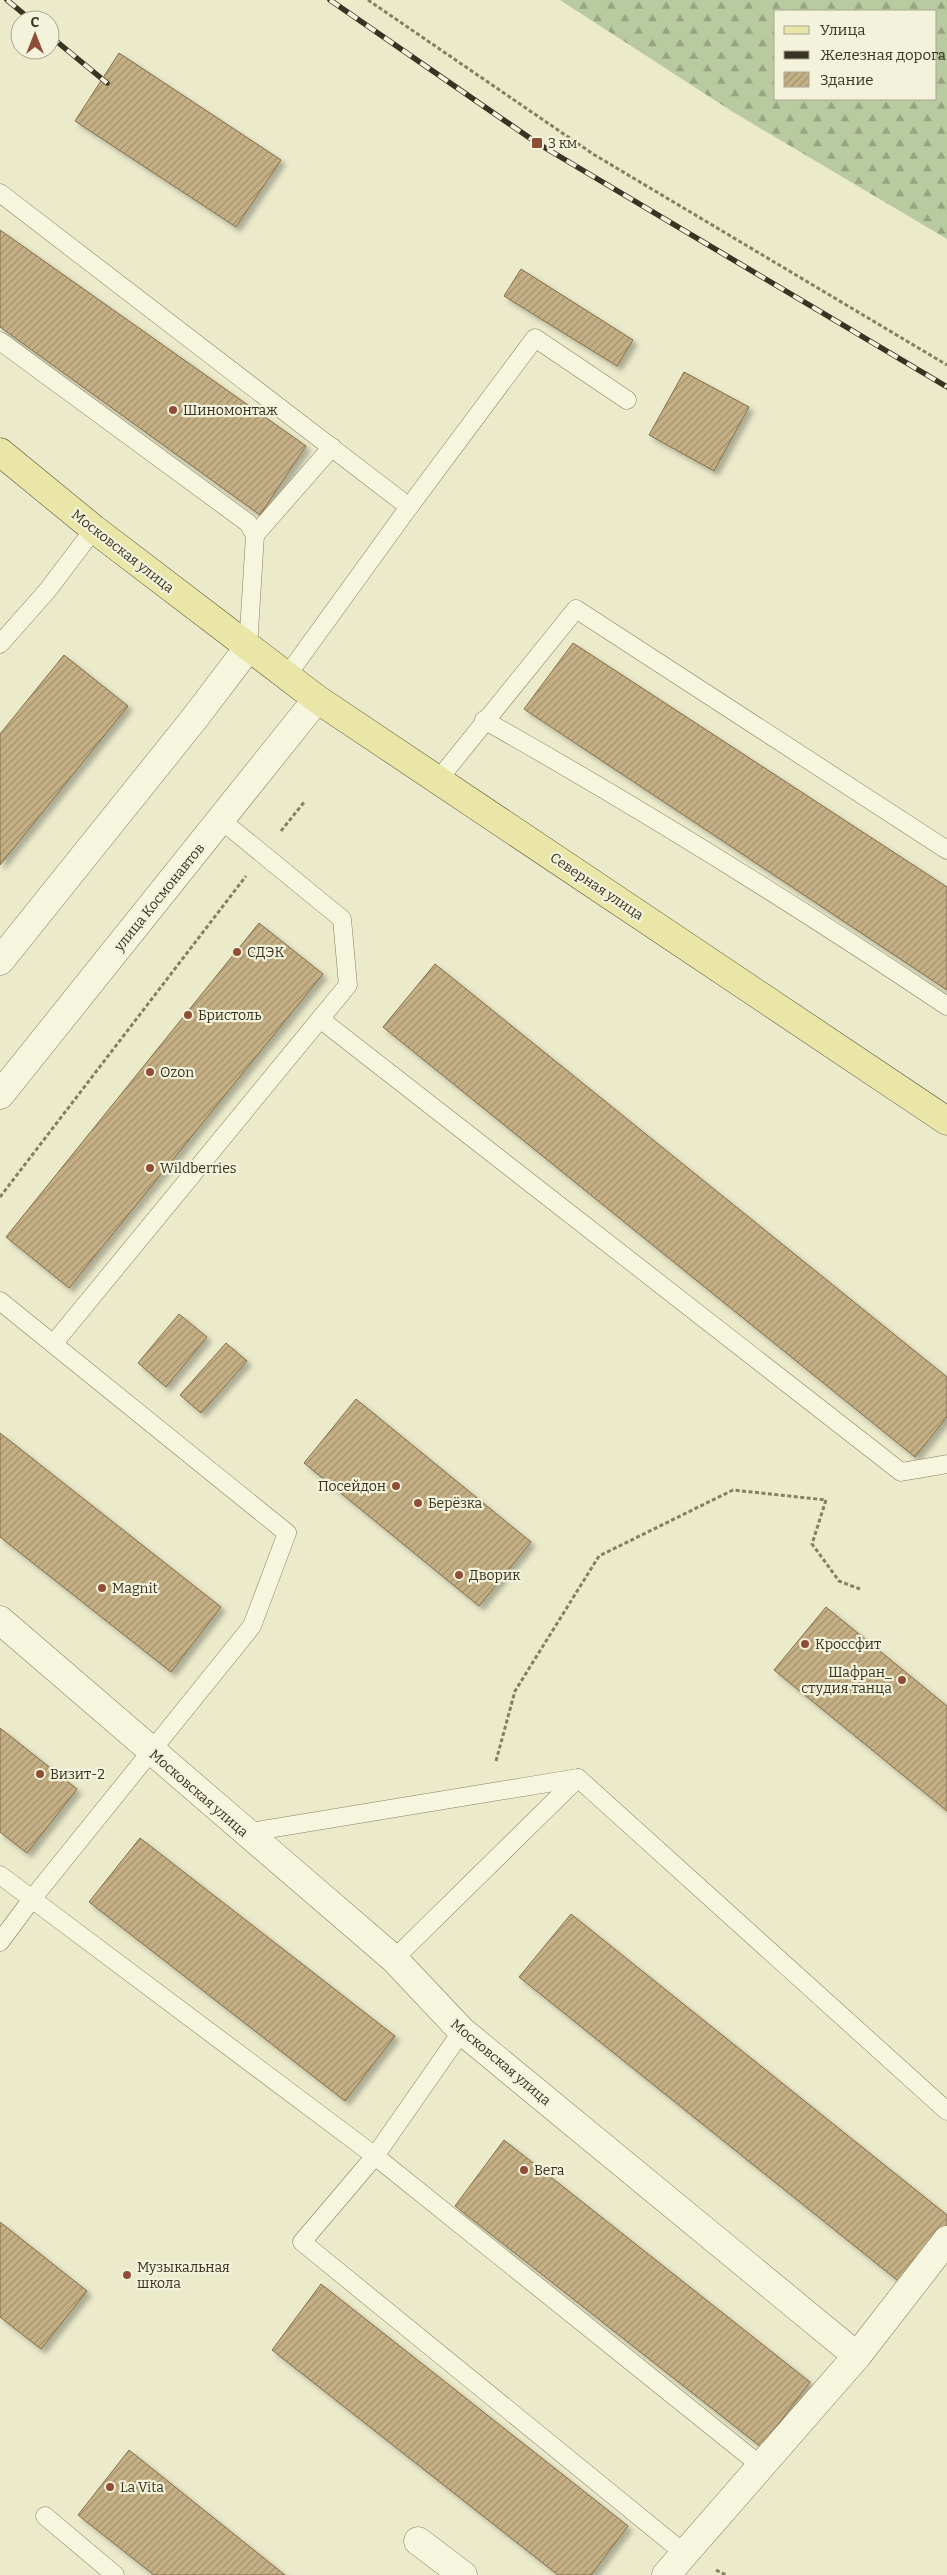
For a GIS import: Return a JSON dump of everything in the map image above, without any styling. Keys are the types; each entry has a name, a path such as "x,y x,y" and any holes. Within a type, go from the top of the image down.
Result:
{"main road":[{"name":"Московская улица","path":"0,452 94,529 248,648"},
{"name":"Северная улица","path":"248,648 317,699 947,1121"}],"street":[{"path":"0,961 194,720 248,648"},
{"name":"улица Космонавтов","path":"0,1094 317,699"},
{"name":"Московская улица","path":"0,1620 244,1833 394,1959 462,2031 857,2356"},
{"path":"666,2575 857,2356 947,2240"},
{"path":"418,2540 463,2575"}],"lane":[{"path":"0,193 409,507"},
{"path":"286,677 409,507 535,338 627,400"},
{"path":"0,341 248,524 255,535 248,648"},
{"path":"255,535 332,447"},
{"path":"0,644 47,591 94,529"},
{"path":"438,780 484,720 576,609 947,850"},
{"path":"484,720 568,768 819,920 947,1006"},
{"path":"54,1343 348,985 342,919 221,820"},
{"path":"320,1019 901,1472 947,1464"},
{"path":"0,1301 287,1533 252,1626 32,1899 0,1942"},
{"path":"244,1833 578,1778"},
{"path":"394,1959 578,1778"},
{"path":"578,1778 947,2111"},
{"path":"0,1874 375,2156 760,2465"},
{"path":"462,2031 375,2156 302,2242 684,2553"},
{"path":"44,2516 115,2575"}],"path":[{"path":"368,0 593,154 947,364"},
{"path":"0,1197 262,854 305,801"},
{"path":"487,1793 515,1691 599,1556 733,1490 826,1500 812,1544 839,1582 860,1589"}],"green space":[{"path":"560,0 947,0 947,239 733,112"}],"building":[{"path":"119,53 281,160 236,227 75,121"},
{"path":"0,230 306,446 260,515 0,327"},
{"path":"521,269 633,340 617,366 504,296"},
{"path":"684,372 749,407 714,471 649,435"},
{"path":"573,643 947,887 947,990 524,709"},
{"path":"64,655 128,706 0,865 0,734"},
{"path":"259,923 323,974 69,1288 6,1237"},
{"path":"435,964 947,1377 947,1417 915,1457 383,1027"},
{"path":"179,1314 207,1337 166,1387 138,1363"},
{"path":"226,1343 247,1361 201,1413 180,1395"},
{"name":"Берёзка","path":"356,1399 531,1542 479,1606 304,1463"},
{"path":"0,1433 221,1607 171,1672 0,1537"},
{"path":"826,1607 947,1706 947,1811 774,1670"},
{"path":"0,1728 77,1789 27,1853 0,1832"},
{"path":"140,1838 395,2036 345,2101 89,1902"},
{"path":"571,1914 947,2215 947,2227 902,2284 519,1977"},
{"path":"504,2140 810,2382 761,2447 455,2206"},
{"path":"0,2222 87,2291 41,2349 0,2317"},
{"path":"321,2284 628,2526 591,2575 558,2575 272,2350"},
{"path":"129,2450 285,2575 154,2575 78,2515"}],"railway":[{"path":"7,0 19,10"},
{"path":"330,0 537,143 947,387"},
{"path":"60,44 107,83"}],"place":[{"name":"3 км","path":"537,143"},
{"name":"Шиномонтаж","path":"173,410"},
{"name":"СДЭК","path":"237,952"},
{"name":"Бристоль","path":"188,1015"},
{"name":"Ozon","path":"150,1072"},
{"name":"Wildberries","path":"150,1168"},
{"name":"Посейдон","path":"396,1486"},
{"name":"Берёзка","path":"418,1503"},
{"name":"Дворик","path":"459,1575"},
{"name":"Magnit","path":"102,1588"},
{"name":"Кроссфит","path":"805,1644"},
{"name":"Шафран_ студия танца","path":"902,1680"},
{"name":"Визит-2","path":"40,1774"},
{"name":"Вега","path":"524,2170"},
{"name":"Музыкальная школа","path":"127,2275"},
{"name":"La Vita","path":"110,2487"}]}
